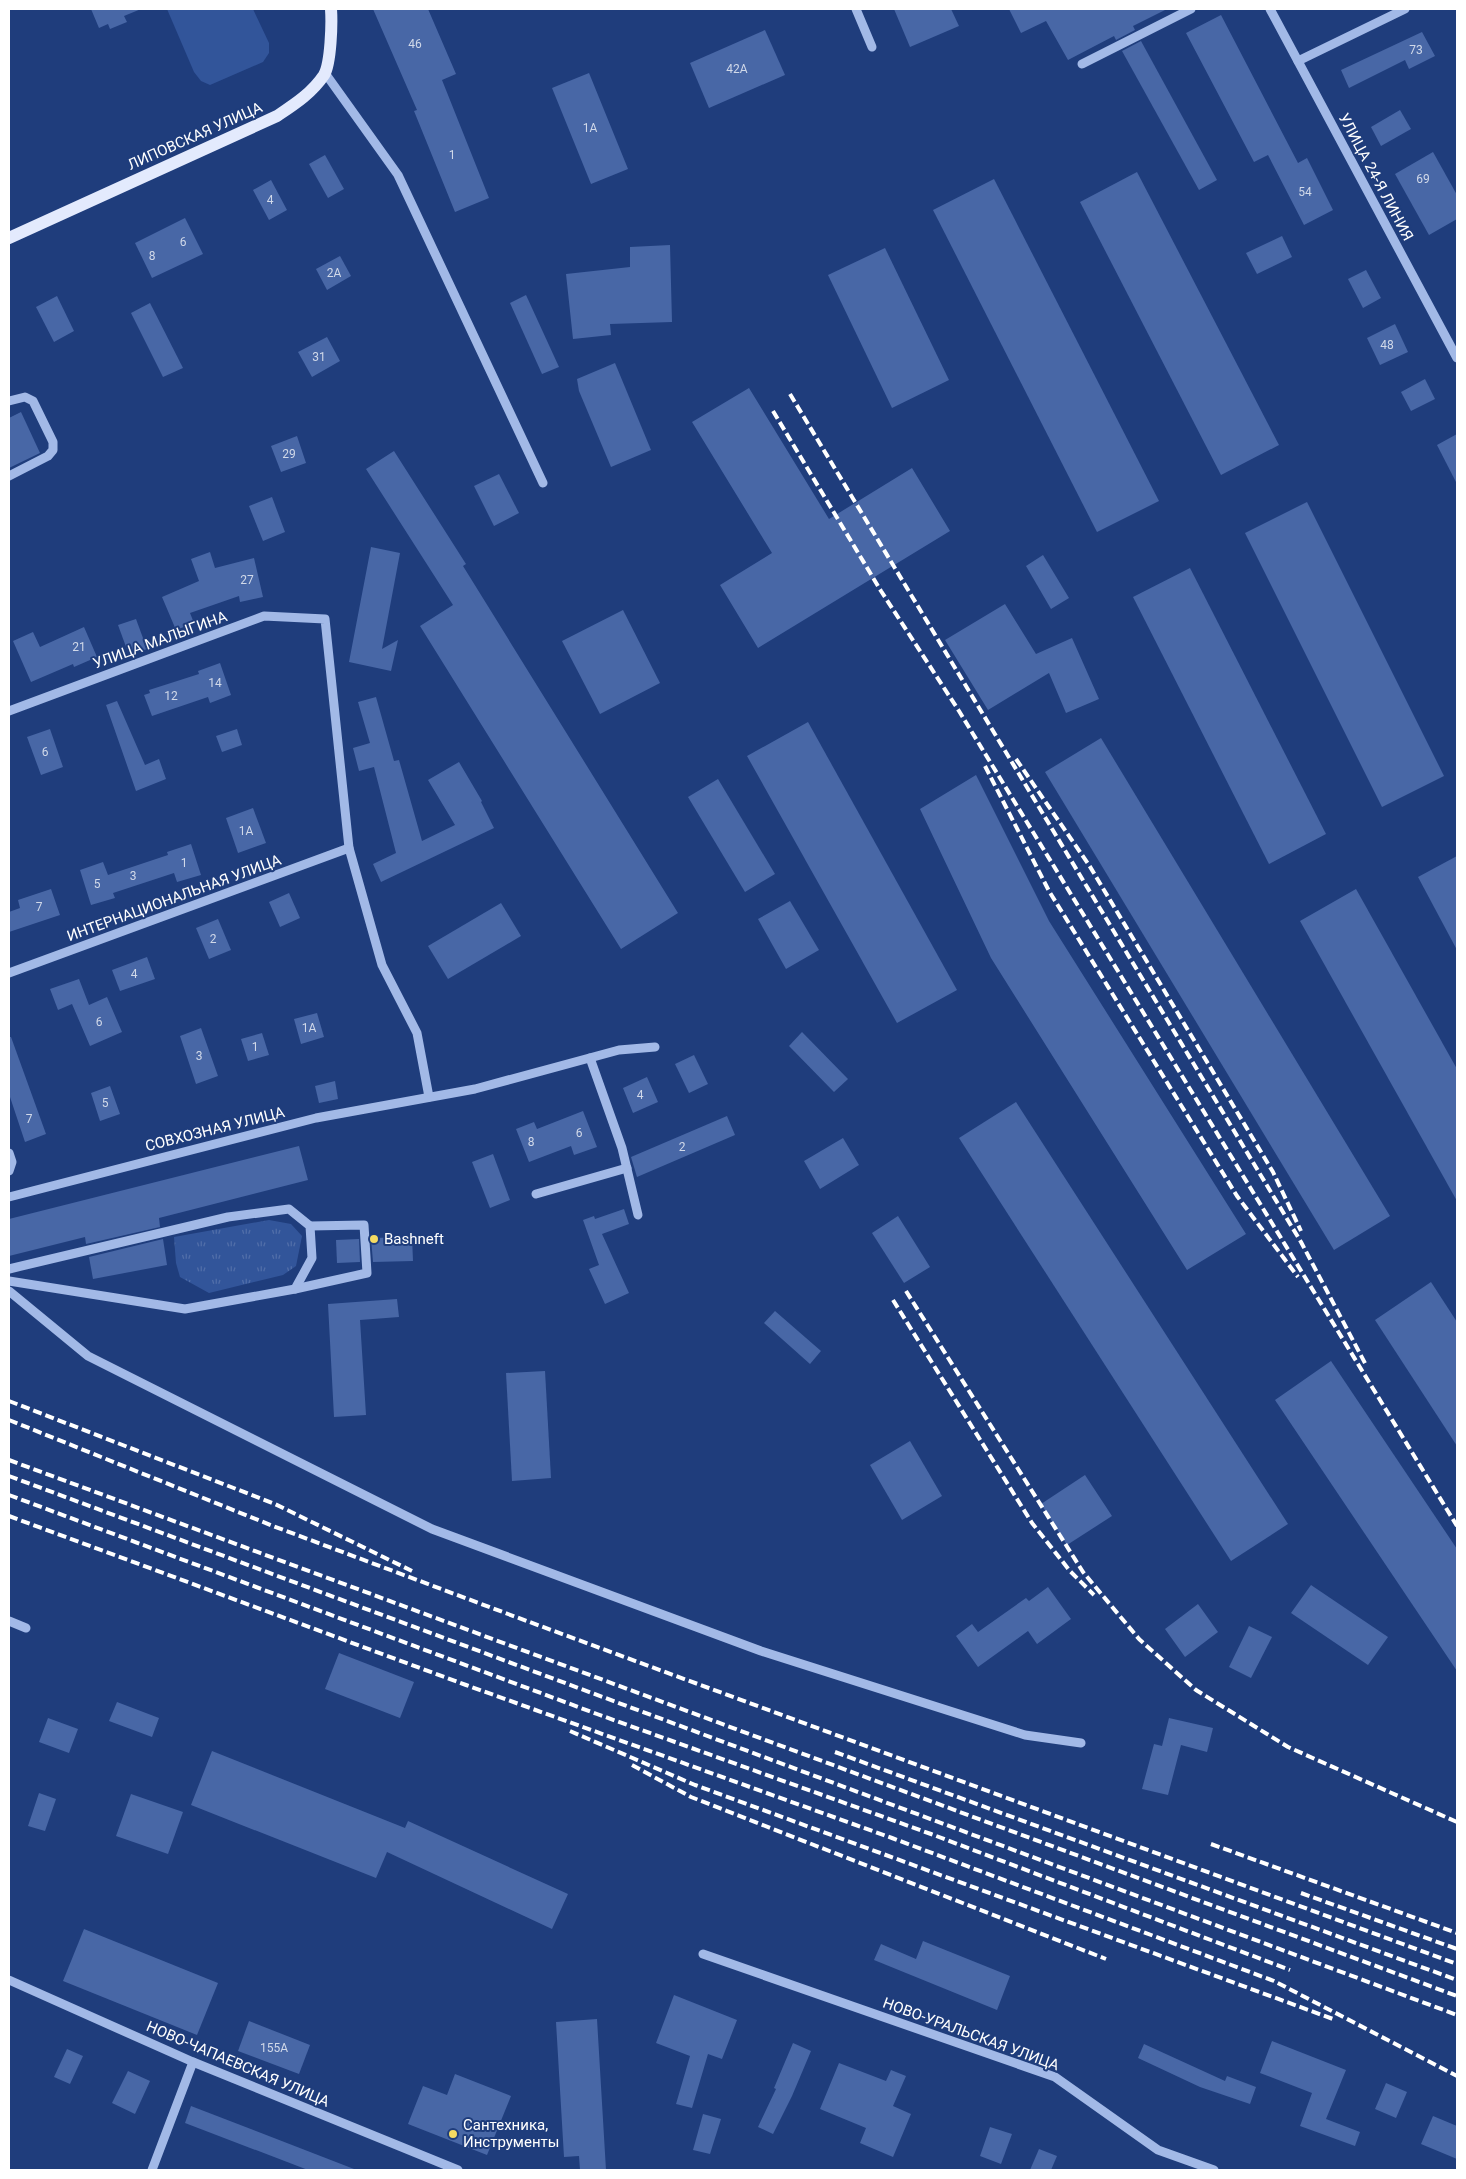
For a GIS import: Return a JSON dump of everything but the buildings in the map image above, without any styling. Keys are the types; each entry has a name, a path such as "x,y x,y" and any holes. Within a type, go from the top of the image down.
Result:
{"main road":[{"name":"ЛИПОВСКАЯ УЛИЦА","path":"9,238 277,116 305,98 325,73 332,30 332,9"}],"street":[{"path":"856,9 872,47"},
{"path":"1082,64 1191,9"},
{"name":"УЛИЦА 24-Я ЛИНИЯ","path":"1270,9 1457,358"},
{"path":"1298,61 1405,9"},
{"path":"325,73 398,174 544,483"},
{"path":"9,401 25,396 33,400 54,442 53,450 48,456 9,476"},
{"name":"УЛИЦА МАЛЫГИНА","path":"9,711 264,616 325,619 349,848"},
{"path":"349,848 382,965 417,1033 429,1097"},
{"name":"ИНТЕРНАЦИОНАЛЬНАЯ УЛИЦА","path":"9,973 349,848"},
{"name":"СОВХОЗНАЯ УЛИЦА","path":"9,1196 316,1118 475,1089 619,1050 655,1047"},
{"path":"590,1058 622,1148 638,1215"},
{"path":"9,1153 12,1162 9,1171"},
{"path":"536,1194 627,1168"},
{"path":"9,1268 228,1217 289,1209 310,1226 364,1225 367,1273 295,1289 185,1309 9,1281"},
{"path":"295,1289 312,1258 310,1226"},
{"path":"9,1291 88,1356 432,1529 761,1651 1025,1735 1081,1743"},
{"path":"9,1621 26,1628"},
{"name":"НОВО-УРАЛЬСКАЯ УЛИЦА","path":"703,1954 1055,2077 1158,2150 1214,2170"},
{"name":"НОВО-ЧАПАЕВСКАЯ УЛИЦА","path":"9,1980 193,2062 458,2170"},
{"path":"152,2170 193,2062"}],"green space":[{"path":"167,9 253,9 269,43 269,53 263,62 210,85 201,81 194,72"},
{"path":"269,1220 291,1224 302,1236 296,1266 283,1275 209,1293 180,1277 176,1263 174,1237"}],"railway":[{"path":"790,394 1301,1242 1366,1365"},
{"path":"773,411 881,591 959,711 1457,1526"},
{"path":"1016,759 1089,865 1273,1172 1301,1231"},
{"path":"985,766 1049,891 1237,1196 1298,1277"},
{"path":"906,1291 1083,1572 1139,1639 1196,1690 1288,1747 1457,1822"},
{"path":"893,1300 1032,1523 1070,1571 1094,1595"},
{"path":"9,1401 275,1504 412,1571"},
{"path":"9,1420 273,1526 1457,1964"},
{"path":"9,1460 1457,1996"},
{"path":"9,1476 1457,2015"},
{"path":"9,1495 597,1714 931,1834 1290,1970"},
{"path":"9,1516 466,1685 892,1838 1274,1981 1457,2076"},
{"path":"570,1731 695,1785 1333,2019"},
{"path":"835,1752 1457,1980"},
{"path":"632,1765 691,1797 1106,1959"},
{"path":"1211,1844 1457,1933"},
{"path":"1301,1893 1457,1949"}],"place":[{"name":"Bashneft","path":"374,1239"},
{"name":"Сантехника, Инструменты","path":"453,2134"}]}
